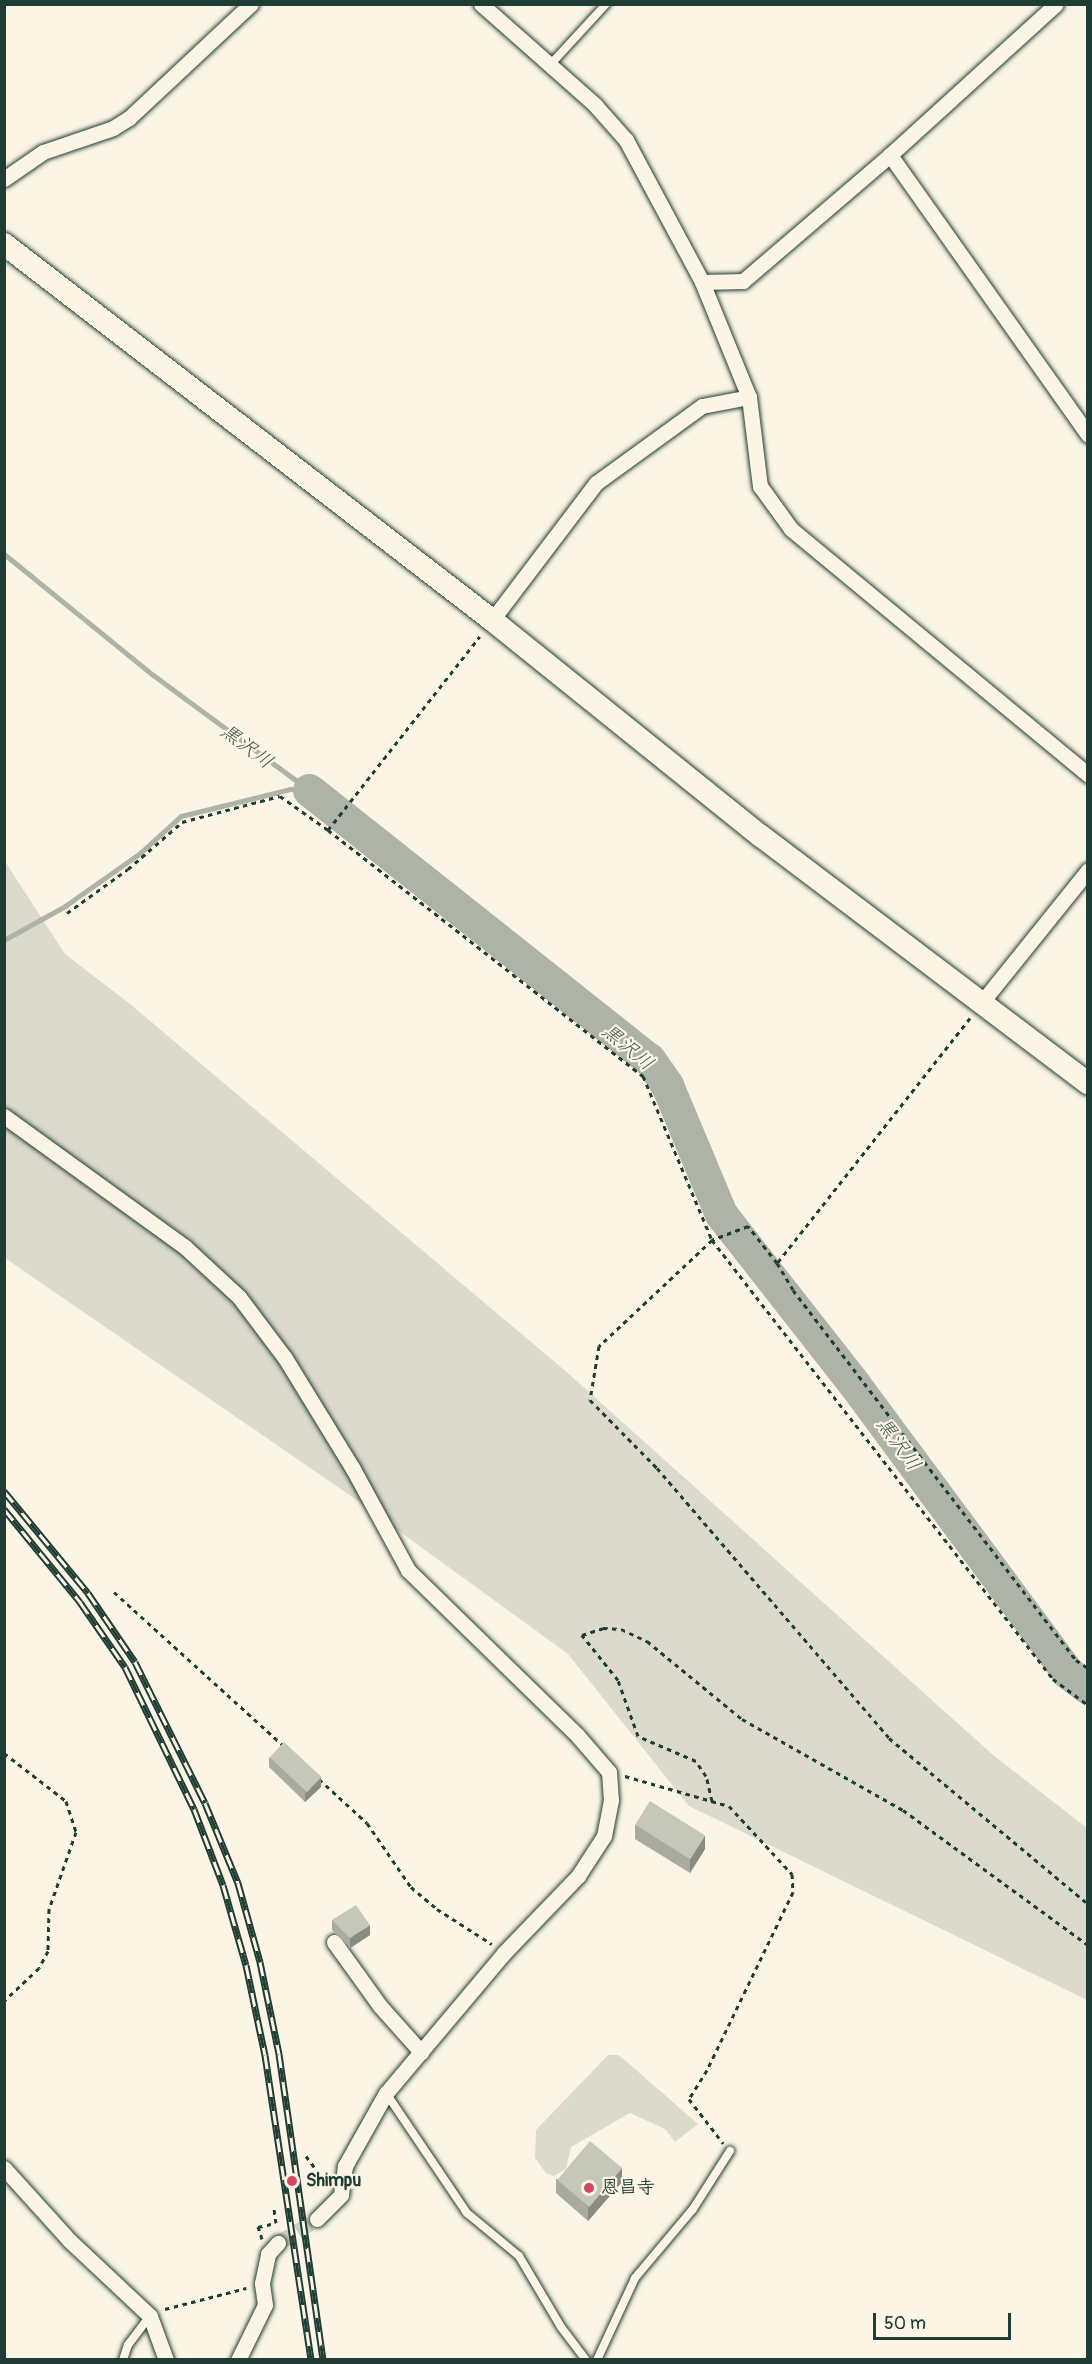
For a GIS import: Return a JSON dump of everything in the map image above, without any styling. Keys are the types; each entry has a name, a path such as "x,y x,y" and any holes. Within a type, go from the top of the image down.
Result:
{"street":[{"path":"4,179 43,152 113,128 129,118 251,4"},
{"path":"481,4 550,65 626,140 702,282 749,398 760,486 791,529 1088,776"},
{"path":"702,282 743,281 890,155 1056,4"},
{"path":"890,155 1088,435"},
{"path":"4,244 492,620 761,836 1088,1083"},
{"path":"492,620 596,483 702,406 749,398"},
{"path":"982,1002 1088,870"},
{"path":"4,1116 139,1212 239,1297 291,1368 408,1570 577,1736 609,1772 611,1800 604,1836 578,1876 504,1953 386,2093 345,2166 340,2194 317,2219"},
{"path":"334,1942 380,2006 421,2052"},
{"path":"4,2168 69,2240 150,2316 166,2360"},
{"path":"238,2360 265,2305 262,2283 270,2243"}],"lane":[{"path":"550,65 606,4"},
{"path":"386,2093 467,2213 519,2256 561,2327 586,2360"},
{"path":"597,2360 635,2278 693,2209 730,2151"},
{"path":"123,2360 128,2345 150,2316"}],"path":[{"path":"328,830 492,620"},
{"path":"68,913 128,869 182,822 280,796 328,830 643,1076 712,1240 1053,1679 1088,1705"},
{"path":"777,1263 982,1002"},
{"path":"1088,1668 1076,1660 800,1300 777,1263 748,1226 712,1240 599,1346 590,1400 657,1468 889,1738 1088,1904"},
{"path":"114,1592 289,1751"},
{"path":"712,1801 706,1776 696,1761 638,1736 618,1680 582,1635 603,1628 621,1629 647,1641 742,1719 903,1810 1088,1945"},
{"path":"4,1753 66,1801 76,1832 49,1909 48,1951 39,1968 4,2001"},
{"path":"609,1772 729,1806 792,1874 793,1892 707,2070 689,2099 730,2151"},
{"path":"315,1775 367,1823 411,1887 438,1909 504,1953"},
{"path":"306,2156 332,2190"},
{"path":"270,2243 258,2227 276,2223 274,2208"},
{"path":"150,2316 262,2283"}],"shaded area":[{"path":"4,860 65,954 130,1004 569,1374 993,1755 1087,1828 1087,2000 689,1806 568,1654 348,1494 5,1258"},
{"path":"608,2055 618,2055 698,2124 675,2142 665,2129 630,2113 571,2147 566,2169 554,2176 546,2173 535,2158 536,2130"}],"building":[{"path":"284,1742 321,1777 307,1792 270,1757"},
{"path":"650,1801 705,1835 690,1859 635,1825"},
{"path":"356,1905 370,1925 350,1938 332,1920"},
{"name":"恩昌寺","path":"590,2141 622,2168 589,2207 557,2180"}],"waterway":[{"name":"黒沢川","path":"4,554 153,675 309,790"},
{"path":"4,940 65,906 140,853 181,816 290,789 307,790"},
{"name":"黒沢川","path":"309,790 649,1059 667,1085 721,1214 855,1385 1067,1672 1088,1688"}],"tunnel":[{"path":"278,2243 317,2219"}],"railway":[{"path":"4,1491 88,1593 135,1662 205,1803 238,1883 260,1962 279,2054 323,2360"},
{"path":"4,1509 80,1602 125,1667 194,1809 223,1885 246,1965 265,2055 311,2360"}],"place":[{"name":"Shimpu","path":"292,2181"},
{"name":"恩昌寺","path":"589,2188"}]}
